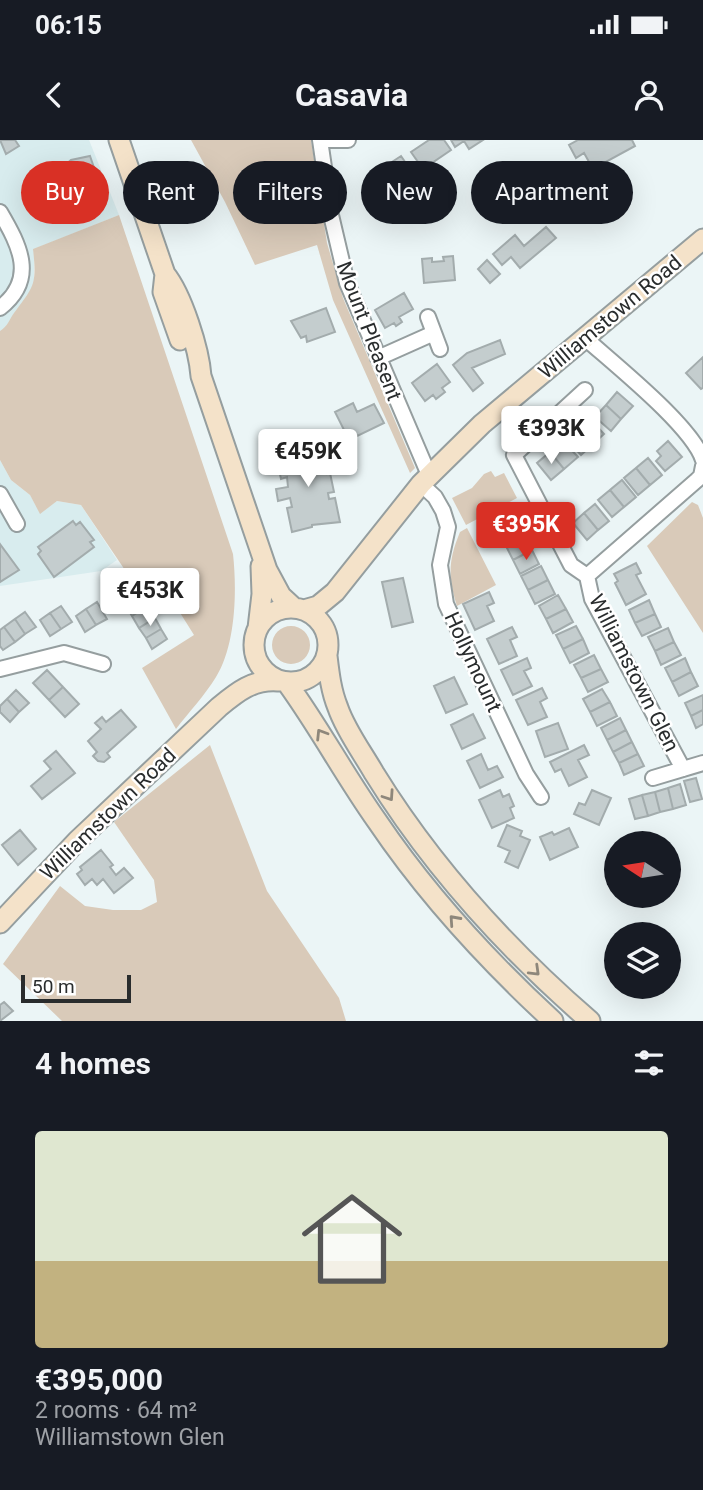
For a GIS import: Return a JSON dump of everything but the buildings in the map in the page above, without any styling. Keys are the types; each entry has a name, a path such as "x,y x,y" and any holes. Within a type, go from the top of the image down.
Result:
{"main road":[{"path":"119,140 165,274 175,286 200,361 201,376 257,544 277,591 299,609 315,616 323,625 332,689 339,711 388,795 472,905 513,950 590,1021"},
{"name":"Williamstown Road","path":"299,609 326,601 425,480 482,424 703,239"},
{"path":"257,544 262,582 256,659 261,668 282,682 383,831 424,885 518,989 553,1021"},
{"name":"Williamstown Road","path":"327,646 333,606 345,579"},
{"path":"219,707 242,675 256,633 273,612 299,609"},
{"path":"219,707 254,683 304,681 312,677 324,664 327,646"},
{"name":"Williamstown Road","path":"0,923 77,841 219,707"}],"street":[{"name":"Mount Pleasent","path":"320,140 331,215 342,265 425,480"},
{"path":"328,140 348,140"},
{"path":"0,212 15,237 21,255 22,273 16,294 0,308"},
{"path":"428,317 440,349"},
{"path":"378,358 434,333"},
{"path":"585,338 675,420 700,450 703,460"},
{"name":"Williamstown Glen","path":"585,390 514,455 571,565 587,576 592,598 683,769"},
{"name":"Hollymount","path":"425,480 443,510 447,527 440,565 446,604 526,774 541,797"},
{"name":"Williamstown Glen","path":"587,576 701,480"},
{"path":"0,494 17,524"},
{"path":"0,670 64,653 103,664"},
{"path":"653,778 703,763"}],"shaded area":[{"path":"0,140 89,140 97,161 21,161 21,224 96,224 34,249 34,280 31,292 7,326 0,331"},
{"path":"191,140 311,140 314,161 233,161 233,219 219,191 219,161 203,161"},
{"path":"109,190 119,215 109,219"},
{"path":"119,215 233,554 235,600 228,649 212,684 176,729 142,668 194,635 157,576 131,579 81,505 57,501 40,514 30,495 11,480 0,460 0,331 7,325 32,284 35,270 33,249 96,224 109,224 109,219"},
{"path":"235,224 324,224 343,298 415,468 410,473 333,300 317,245 255,265"},
{"path":"0,460 11,480 30,495 40,513 57,501 81,505 117,560 101,571 0,586"},
{"path":"491,471 495,477 504,473 517,498 466,525 452,498 472,488 484,474"},
{"path":"692,502 698,505 703,518 703,633 647,546"},
{"path":"467,528 496,585 457,606 452,586 451,561 460,532"},
{"path":"291,626 305,631 310,645 305,659 291,664 277,659 272,645 277,631"},
{"path":"210,745 267,891 339,998 346,1021 62,1021 3,964 60,886 85,906 141,910 157,902 154,880 114,822"}]}
